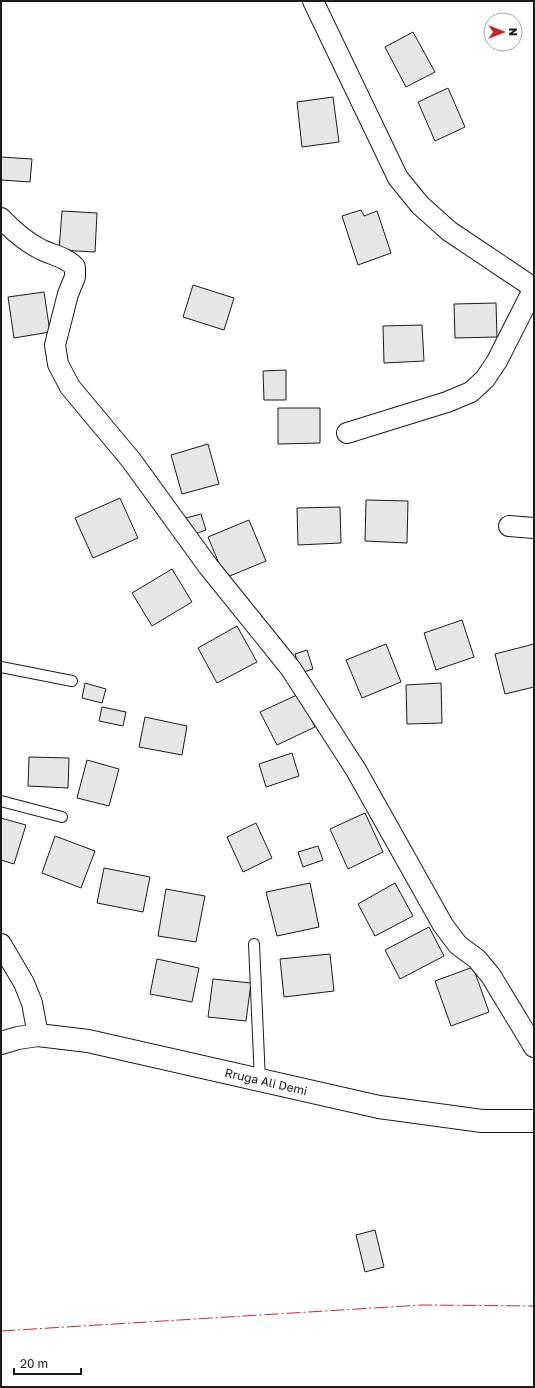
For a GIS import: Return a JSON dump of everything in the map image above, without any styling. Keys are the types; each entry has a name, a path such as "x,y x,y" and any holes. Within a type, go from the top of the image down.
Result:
{"main road":[{"name":"Rruga Ali Demi","path":"1,1043 18,1038 38,1035 88,1041 379,1107 482,1121 534,1121"}],"street":[{"path":"313,1 398,178 420,206 449,231 534,288 497,361 485,379 471,392 447,402 347,433"},
{"path":"1,218 12,230 29,243 44,251 69,260 75,267 75,277 65,306 55,345 58,364 70,387 130,460 208,566 291,669 356,770 443,925 458,945 477,959 491,976 534,1048"},
{"path":"509,526 534,528"},
{"path":"1,944 24,983 32,1003 38,1035"}],"lane":[{"path":"1,667 72,681"},
{"path":"1,801 62,816"},
{"path":"254,944 260,1081"}],"building":[{"path":"413,32 435,72 406,87 385,47"},
{"path":"448,88 465,127 435,141 418,102"},
{"path":"333,97 339,142 302,147 297,102"},
{"path":"1,157 32,159 30,182 1,180"},
{"path":"361,210 364,216 377,211 391,253 358,265 342,216"},
{"path":"62,211 97,213 95,252 59,250"},
{"path":"193,285 234,298 224,330 183,317"},
{"path":"44,292 50,332 14,338 8,297"},
{"path":"496,303 497,337 455,338 454,304"},
{"path":"422,325 424,361 384,363 383,326"},
{"path":"286,370 286,400 264,400 263,371"},
{"path":"278,408 320,408 320,443 278,444"},
{"path":"208,444 219,484 182,494 171,455"},
{"path":"120,498 138,538 93,558 75,518"},
{"path":"366,500 408,501 407,543 365,541"},
{"path":"340,507 341,543 298,545 297,508"},
{"path":"201,514 206,530 192,535 186,518"},
{"path":"249,520 266,561 225,578 208,537"},
{"path":"172,569 192,602 152,626 132,593"},
{"path":"462,620 474,657 436,670 424,633"},
{"path":"237,626 257,662 217,683 198,648"},
{"path":"386,644 401,682 362,698 346,660"},
{"path":"534,644 534,687 505,694 495,654"},
{"path":"307,650 313,669 301,673 295,654"},
{"path":"85,683 106,689 102,703 82,698"},
{"path":"441,683 442,723 407,724 406,685"},
{"path":"299,694 315,727 277,745 260,712"},
{"path":"102,707 126,712 123,726 99,721"},
{"path":"145,717 187,726 182,755 139,747"},
{"path":"292,753 299,776 266,787 259,764"},
{"path":"29,757 69,758 68,788 28,786"},
{"path":"87,760 119,769 109,806 77,798"},
{"path":"365,813 383,852 348,869 330,829"},
{"path":"1,818 26,825 14,864 1,860"},
{"path":"256,823 272,858 243,872 227,837"},
{"path":"55,836 95,851 81,888 42,873"},
{"path":"318,846 323,860 303,867 298,852"},
{"path":"104,868 150,877 143,912 97,903"},
{"path":"310,883 319,927 277,936 266,892"},
{"path":"395,883 413,916 375,936 358,904"},
{"path":"166,889 205,896 196,942 158,936"},
{"path":"429,927 444,956 400,979 385,950"},
{"path":"330,954 334,991 284,997 280,959"},
{"path":"157,959 199,968 192,1002 150,994"},
{"path":"473,967 489,1012 451,1026 435,981"},
{"path":"213,979 251,983 246,1021 208,1017"},
{"path":"375,1230 384,1267 365,1272 356,1235"}],"power":[{"path":"1,1331 422,1305 534,1306"}]}
